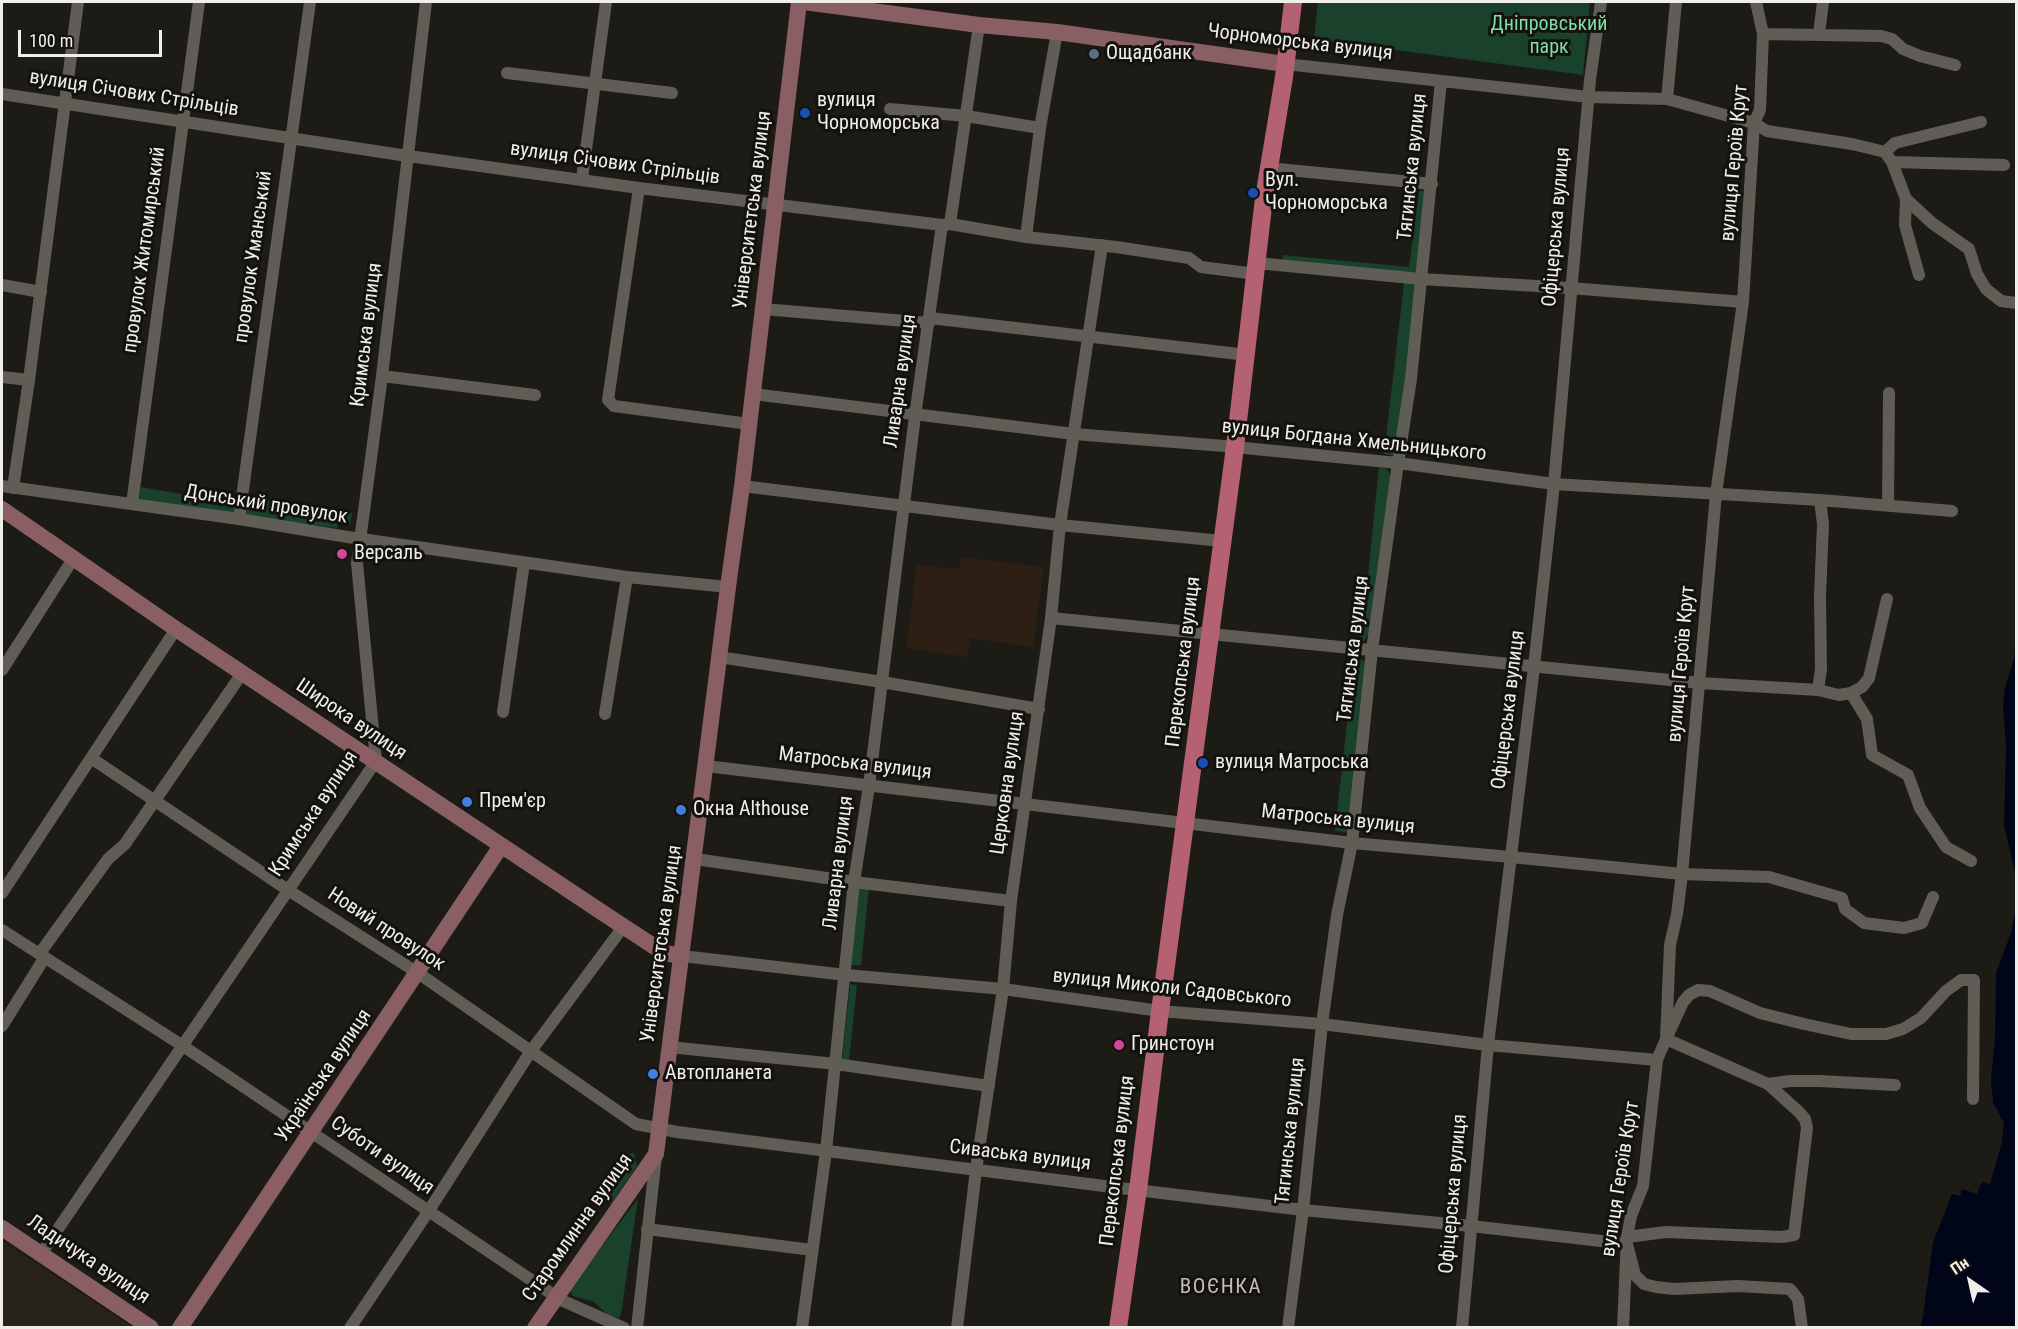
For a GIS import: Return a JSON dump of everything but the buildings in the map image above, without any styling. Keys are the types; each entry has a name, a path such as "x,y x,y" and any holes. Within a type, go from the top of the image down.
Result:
{"main road":[{"name":"Перекопська вулиця","path":"1118,1328 1247,355 1269,168 1293,2"}],"street":[{"path":"7,487 29,381 78,2"},
{"name":"провулок Житомирський","path":"132,504 182,121 200,2"},
{"name":"провулок Уманський","path":"239,519 310,2"},
{"name":"Кримська вулиця","path":"41,1254 376,761 357,563 382,376 426,2"},
{"path":"582,179 606,2"},
{"name":"Університетська вулиця","path":"637,1328 669,1047 742,486 799,2"},
{"name":"Чорноморська вулиця","path":"804,2 979,25 1057,32 1285,64 1589,97 1668,99 1754,123 1767,131 1852,144 1889,157 2004,165"},
{"name":"Офіцерська вулиця","path":"1462,1328 1488,1045 1554,484 1570,288 1601,2"},
{"path":"1668,99 1676,2"},
{"name":"вулиця Героїв Крут","path":"1623,1328 1627,1241 1631,1216 1643,1186 1657,1060 1666,1039 1670,945 1682,874 1716,494 1743,302 1754,123 1761,110 1763,34 1756,2"},
{"path":"1819,34 1823,2"},
{"name":"Ливарна вулиця","path":"802,1328 826,1151 854,882 869,786 915,416 929,320 966,116 979,25"},
{"path":"1026,237 1040,128 1057,32"},
{"path":"1763,34 1881,36 1892,39 1903,49 1920,56 1955,65"},
{"path":"507,74 672,93"},
{"name":"Тягинська вулиця","path":"1288,1328 1322,1024 1337,915 1352,843 1372,650 1412,380 1441,81"},
{"name":"вулиця Січових Стрільців","path":"2,94 408,156 639,188 1102,245 1190,258 1201,267 1256,268 1570,288 1743,302"},
{"path":"890,110 966,116 1040,128"},
{"path":"1981,122 1894,143 1889,157 1906,199 1932,224 1969,249 1973,255 1977,274 1986,289 2001,302 2016,303"},
{"path":"1269,168 1432,184"},
{"path":"639,188 608,400 614,405 749,424"},
{"path":"1906,199 1905,225 1919,274"},
{"name":"Церковна вулиця","path":"957,1328 976,1170 1002,989 1011,901 1051,618 1060,525 1102,245"},
{"path":"2,285 41,292"},
{"path":"763,309 929,320 1247,355"},
{"path":"382,376 535,395"},
{"path":"2,377 29,381"},
{"path":"1888,505 1889,393"},
{"name":"вулиця Богдана Хмельницького","path":"753,394 1074,434 1398,463 1554,484 1820,500 1952,511"},
{"path":"742,486 1060,525 1222,541"},
{"name":"Донський провулок","path":"7,487 239,519 524,563 627,577 728,587"},
{"path":"1818,690 1821,669 1820,596 1823,524 1820,500"},
{"name":"Широка вулиця","path":"2,509 176,629 624,927 664,953 682,956"},
{"path":"2,670 5,655 73,559"},
{"path":"503,712 524,563"},
{"path":"605,714 627,577"},
{"path":"1051,618 1534,668 1700,683 1818,690 1839,695 1851,693 1863,687 1869,678 1887,599"},
{"path":"2,893 176,629"},
{"path":"719,657 1039,709"},
{"path":"2,1026 43,955 108,859 123,848 243,672"},
{"path":"1851,693 1867,719 1872,755 1908,775 1920,808 1946,847 1971,861"},
{"name":"Новий провулок","path":"91,758 288,890 418,973 636,1124 660,1129"},
{"name":"Матроська вулиця","path":"706,766 1352,843 1682,874 1769,877 1842,898 1845,909 1864,923 1904,928 1922,923 1933,897"},
{"name":"Українська вулиця","path":"180,1328 501,846"},
{"path":"695,859 854,882 1011,901"},
{"path":"350,1328 428,1212 531,1050 624,927"},
{"name":"Суботи вулиця","path":"2,930 183,1046 555,1296 624,1328"},
{"name":"вулиця Миколи Садовського","path":"682,956 846,975 1002,989 1160,1011 1322,1024 1488,1045 1657,1060"},
{"path":"1895,1085 1819,1081 1768,1084 1666,1039 1683,1002 1698,990 1710,991 1760,1013 1804,1024 1851,1034 1886,1034 1904,1029 1921,1018 1946,991 1961,980 1974,980 1973,1100"},
{"path":"669,1047 836,1064 989,1086"},
{"name":"Сиваська вулиця","path":"660,1129 1303,1210 1627,1241 1666,1232 1782,1237 1794,1235 1807,1128 1805,1119 1799,1112 1768,1084"},
{"name":"Старомлинна вулиця","path":"535,1328 555,1296 656,1154"},
{"name":"Ладичука вулиця","path":"2,1228 151,1328"},
{"path":"647,1230 812,1251"},
{"path":"1627,1241 1635,1275 1644,1284 1674,1289 1738,1286 1790,1289 1798,1299 1802,1328"}],"shaded area":[{"path":"961,557 1044,567 1033,647 970,638 967,657 906,648 917,565 959,569"},
{"path":"2,1241 132,1327 2,1327"}],"green space":[{"name":"Дніпровський парк","path":"1318,2 1590,2 1583,75 1314,39"},
{"path":"1428,190 1416,272 1409,274 1283,262 1283,255 1409,267 1419,191"},
{"path":"1404,283 1416,285 1408,381 1395,456 1384,454"},
{"path":"1379,467 1387,469 1392,477 1371,630 1364,641 1357,641 1362,635"},
{"path":"141,487 235,503 234,513 139,499"},
{"path":"247,498 352,513 350,525 338,523 337,528 244,516"},
{"path":"1354,659 1365,661 1350,833 1335,831"},
{"path":"858,888 869,889 861,965 851,965"},
{"path":"850,984 857,985 849,1060 842,1060"},
{"path":"634,1153 637,1166 611,1204 603,1201 625,1171 629,1154"},
{"path":"638,1199 619,1318 608,1315 594,1302 573,1296 569,1289"}],"water":[{"path":"2016,651 2016,877 2004,825 2006,745 2003,705 2005,688"},
{"path":"2016,907 2016,1327 1920,1327 1933,1242 1952,1194 1960,1196 1962,1189 1977,1194 1982,1182 1990,1184 2002,1142 2004,1123 1993,1103 1991,1080 1995,1038 1996,973 2011,933"}],"place":[{"name":"Ощадбанк","path":"1094,54"},
{"name":"вулиця Чорноморська","path":"805,113"},
{"name":"Вул. Чорноморська","path":"1253,193"},
{"name":"Версаль","path":"342,554"},
{"name":"вулиця Матроська","path":"1203,763"},
{"name":"Прем'єр","path":"467,802"},
{"name":"Окна Althouse","path":"681,810"},
{"name":"Гринстоун","path":"1119,1045"},
{"name":"Автопланета","path":"653,1074"}],"district":[{"name":"ВОЄНКА","path":"1221,1288"}]}
